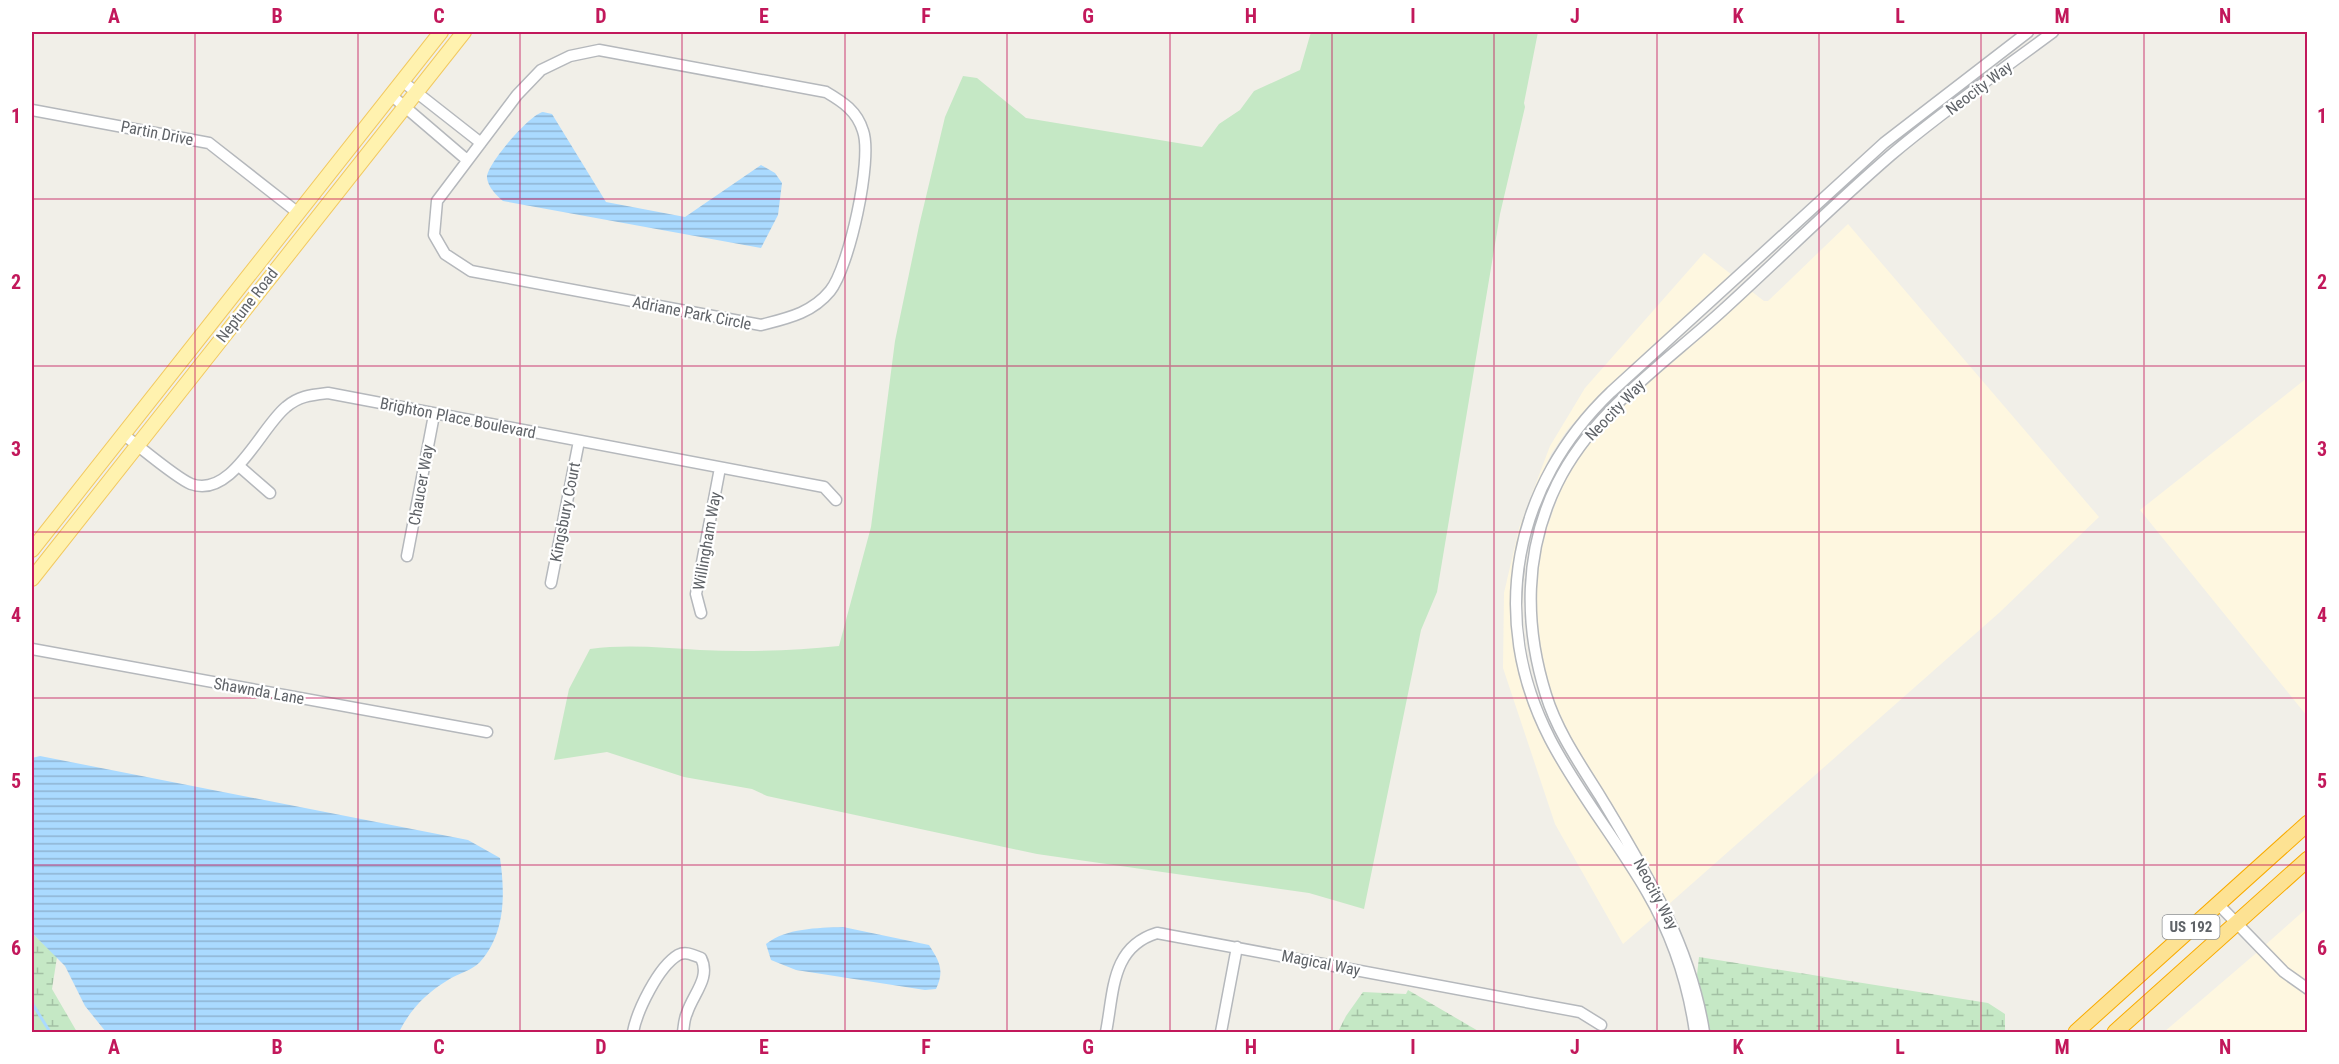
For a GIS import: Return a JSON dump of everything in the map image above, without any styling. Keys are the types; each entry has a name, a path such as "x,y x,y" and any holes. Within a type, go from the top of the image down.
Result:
{"highway":[{"name":"US 192","path":"2076,1032 2307,823"},
{"name":"US 192","path":"2115,1032 2307,859"}],"main road":[{"name":"Neptune Road","path":"32,550 441,32"},
{"name":"Neptune Road","path":"34,569 137,444 464,32"}],"street":[{"name":"Neocity Way","path":"1695,1032 1684,977 1664,924 1648,894 1550,740 1526,679 1516,628 1519,561 1534,503 1558,454 1592,411 1884,143 2028,32"},
{"name":"Neocity Way","path":"1704,1032 1693,982 1673,926 1653,885 1560,729 1547,699 1536,661 1530,617 1532,562 1548,506 1569,464 1592,430 1617,404 1892,154 2053,32"},
{"name":"Adriane Park Circle","path":"599,50 826,92 850,106 864,131 866,164 851,244 831,290 800,315 761,326 471,271 445,254 434,235 437,201 467,160 517,95 541,70 570,56 599,50"},
{"path":"402,81 481,143"},
{"path":"391,95 467,160"},
{"name":"Partin Drive","path":"32,110 209,143 297,212"},
{"path":"1702,308 1713,319"},
{"name":"Brighton Place Boulevard","path":"124,435 192,484 215,483 239,466 284,408 304,395 328,393 434,415 824,487 836,500"},
{"name":"Chaucer Way","path":"408,556 434,415"},
{"name":"Kingsbury Court","path":"551,584 579,441"},
{"path":"1558,454 1569,464"},
{"path":"239,466 270,493"},
{"name":"Willingham Way","path":"701,613 696,594 720,468"},
{"name":"Shawnda Lane","path":"32,649 487,732"},
{"path":"2217,903 2235,924 2283,970 2307,989"},
{"name":"Magical Way","path":"1106,1032 1118,971 1126,950 1140,938 1157,933 1580,1012 1601,1025"},
{"path":"1221,1032 1237,948"},
{"path":"633,1032 636,1016 650,987 678,956 689,953 701,958 705,967 703,979 687,1013 683,1032"}],"shaded area":[{"path":"1848,224 2099,517 2000,612 1669,904 1575,745 1552,698 1541,661 1536,617 1535,586 1543,539 1562,486 1579,456 1620,408 1751,291 1764,301 1768,301"},
{"path":"1704,253 1732,275 1607,389 1568,429 1551,454 1530,499 1550,446 1585,388"},
{"path":"2307,378 2307,716 2140,510"},
{"path":"1528,503 1513,560 1511,628 1521,679 1536,721 1593,820 1619,855 1654,917 1623,944 1555,824 1503,668 1504,593 1519,528"},
{"path":"2307,908 2307,1032 2164,1032 2254,955"}],"green space":[{"path":"1311,32 1538,32 1525,107 1500,214 1437,592 1421,630 1364,909 1309,893 1037,854 767,796 752,789 684,777 607,752 554,760 569,689 590,649 659,647 752,651 839,646 871,527 895,341 919,226 945,117 963,76 977,78 1026,118 1202,147 1219,124 1240,110 1254,91 1300,70"},
{"path":"32,933 57,957 52,989 77,1032 32,1032"},
{"path":"1699,957 1988,1003 2005,1014 2005,1032 1710,1032 1697,975"},
{"path":"1408,990 1480,1032 1338,1032 1363,992 1406,994"}],"water":[{"path":"543,112 552,114 606,202 685,217 761,165 775,173 782,183 778,215 761,248 503,201 489,185 487,178 489,172 501,152 519,130"},
{"path":"40,756 468,840 500,858 503,899 495,938 489,951 477,965 448,980 426,996 408,1016 399,1032 106,1032 85,1006 65,966 32,933 32,758"},
{"path":"843,927 929,945 940,966 936,989 925,990 796,970 771,960 766,944 774,939 802,930"}],"waterway":[{"path":"32,1003 50,1032"}]}
